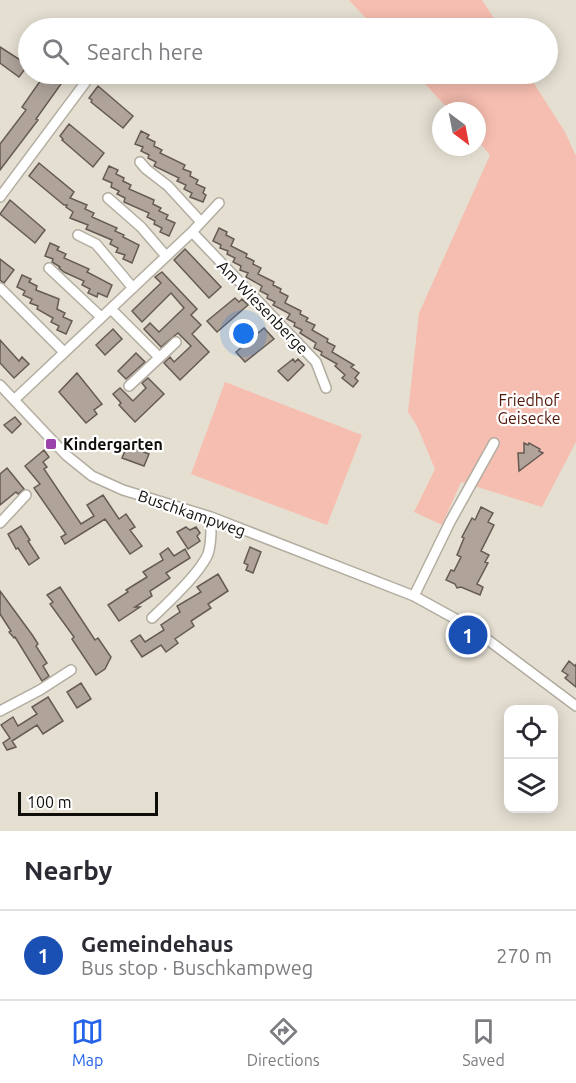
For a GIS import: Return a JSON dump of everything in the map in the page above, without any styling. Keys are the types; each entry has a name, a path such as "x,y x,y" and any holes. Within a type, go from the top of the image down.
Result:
{"street":[{"path":"0,197 84,84"},
{"path":"140,162 168,186 201,222"},
{"path":"108,198 141,227 166,256"},
{"path":"14,400 192,232 219,202"},
{"name":"Am Wiesenberge","path":"192,232 316,362 326,388"},
{"path":"78,235 96,243 133,288"},
{"path":"49,268 84,299 100,317"},
{"path":"1,289 64,352"},
{"path":"111,309 159,357"},
{"path":"129,386 176,342"},
{"name":"Buschkampweg","path":"0,385 66,455 92,476 123,490 211,517 414,596 472,628 576,706"},
{"path":"414,596 450,522 494,443"},
{"path":"0,523 26,495"},
{"path":"152,618 184,585 207,556 211,540 211,517"},
{"path":"0,711 40,690 71,670"}],"green space":[{"path":"349,0 482,0 494,18 366,18"},
{"name":"Friedhof Geisecke","path":"425,84 534,84 565,132 576,156 576,442 542,507 461,482 442,525 414,512 435,469 417,426 408,412 419,313 490,155 486,150 486,102 442,102"},
{"path":"225,382 362,435 327,525 191,474"}],"building":[{"path":"0,47 18,59 18,76 0,63"},
{"path":"38,84 61,84 36,119 38,120 0,170 0,144 26,110 22,107"},
{"path":"98,86 133,116 123,128 91,102 89,98"},
{"path":"69,124 104,153 93,167 62,140 60,136"},
{"path":"141,131 149,135 147,138 155,142 154,146 162,150 160,153 185,165 183,169 191,172 190,176 198,180 196,184 205,188 203,193 206,195 203,202 190,197 192,193 184,189 186,185 177,181 179,178 154,166 156,162 141,151 143,147 135,144"},
{"path":"39,163 74,192 70,198 87,205 85,209 94,213 92,217 117,228 115,231 139,245 132,263 123,259 125,255 116,252 118,248 110,244 112,240 86,229 88,225 70,218 73,212 66,207 67,205 64,205 29,176"},
{"path":"109,166 118,170 116,174 131,185 129,189 154,200 153,204 161,208 159,211 168,215 166,219 175,223 169,236 160,232 162,228 147,217 149,213 124,202 125,198 117,194 119,191 111,187 112,183 103,179"},
{"path":"10,200 45,230 35,243 0,214"},
{"path":"219,228 234,239 231,246 247,254 246,257 254,261 253,264 261,268 258,274 274,282 273,285 281,289 280,292 288,296 285,303 301,311 300,314 308,318 306,321 315,325 312,330 335,346 332,352 354,365 351,367 359,373 355,378 358,381 353,387 342,378 345,375 335,366 337,364 321,355 322,352 314,348 316,343 300,333 302,330 287,319 290,314 273,305 275,302 260,291 262,286 246,277 248,273 240,270 241,266 233,262 235,258 213,241"},
{"path":"50,243 59,247 57,250 66,254 64,258 89,269 87,272 112,285 107,297 98,293 97,297 88,293 90,289 82,285 84,281 64,272 52,262 53,259 45,256"},
{"path":"185,249 221,287 209,298 174,260"},
{"path":"0,259 14,270 4,283 0,280"},
{"path":"162,272 197,309 191,315 201,325 192,334 209,352 180,380 164,363 170,357 174,362 191,346 178,333 161,347 144,329 150,323 159,332 184,308 171,293 142,322 132,311 161,283 155,277"},
{"path":"22,275 31,279 29,282 37,286 36,290 59,299 57,309 65,313 63,317 72,321 66,334 57,330 59,326 51,322 53,318 37,309 38,306 30,303 32,299 23,295 25,291 17,287"},
{"path":"235,298 239,302 242,299 248,305 217,332 207,321"},
{"path":"264,328 274,339 245,362 236,352"},
{"path":"113,329 122,339 105,355 96,345"},
{"path":"0,340 19,361 22,357 29,364 14,378 0,363"},
{"path":"136,353 145,362 126,379 118,371"},
{"path":"293,359 295,362 298,359 304,365 288,381 278,371"},
{"path":"77,373 102,404 94,410 97,414 86,423 59,392"},
{"path":"148,378 164,394 135,422 119,405 121,403 113,394 120,388 133,401 146,388 142,383"},
{"path":"15,417 21,424 12,433 4,425"},
{"path":"524,443 528,445 529,443 543,453 519,471 518,453 524,453"},
{"path":"127,446 149,454 144,466 122,458"},
{"path":"44,450 49,457 43,462 47,467 44,469 81,524 94,516 87,505 103,495 119,519 126,514 135,527 130,530 142,546 130,554 105,519 65,544 61,537 66,534 34,488 40,484 25,466"},
{"path":"7,468 24,489 18,494 16,492 0,505 0,474"},
{"path":"481,507 493,513 488,522 494,525 481,551 489,555 485,562 488,563 477,584 483,587 480,595 461,587 457,588 455,584 446,580 461,557 457,555 464,538 462,537 472,518 475,520"},
{"path":"21,526 39,558 29,565 8,534"},
{"path":"186,527 190,530 196,527 200,533 197,536 200,541 188,549 177,532"},
{"path":"250,547 261,552 253,573 246,570 248,565 244,563"},
{"path":"168,548 174,556 185,549 190,558 166,573 170,578 150,591 152,596 119,621 108,605 147,577 143,572 163,560 160,554"},
{"path":"218,574 228,591 208,604 211,608 191,621 194,626 175,639 178,643 166,652 161,645 142,657 131,641 140,635 145,642 164,630 161,625 180,612 177,606 201,592 197,587"},
{"path":"60,587 95,640 98,638 111,657 105,669 96,675 72,639 74,637 50,604 53,602 47,595"},
{"path":"0,591 33,636 38,644 36,646 47,663 43,666 49,676 42,681 15,637 9,632 11,631 0,614"},
{"path":"569,661 575,666 576,664 576,687 565,678 568,675 562,671"},
{"path":"81,683 91,699 77,708 67,692"},
{"path":"48,697 63,721 43,734 37,725 12,741 16,747 7,750 3,743 10,738 1,725 13,717 18,726 37,714 32,707"}],"place":[{"name":"Kindergarten","path":"51,444"},
{"name":"Gemeindehaus","path":"468,635"}]}
